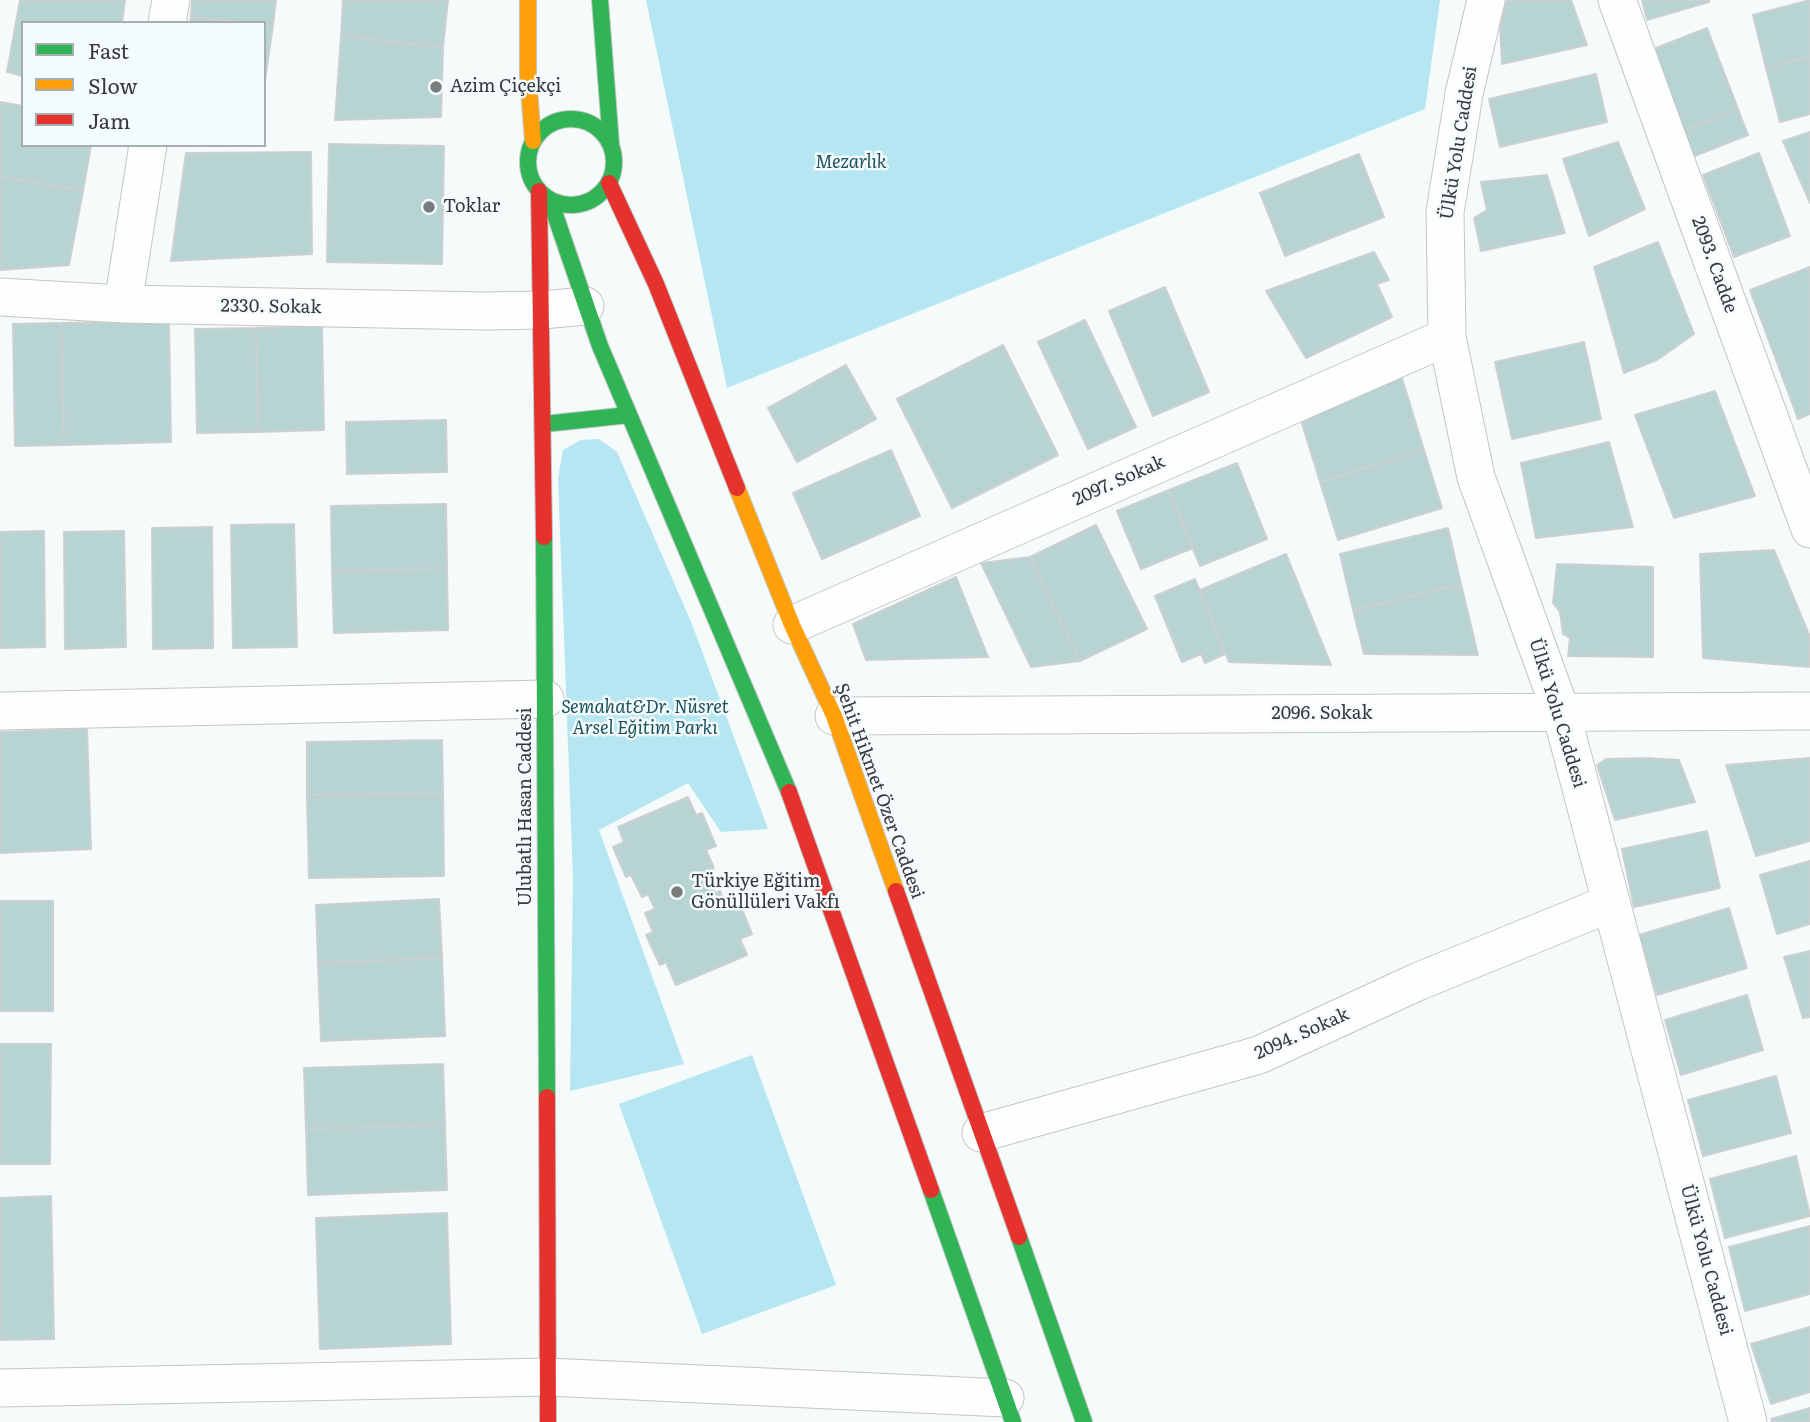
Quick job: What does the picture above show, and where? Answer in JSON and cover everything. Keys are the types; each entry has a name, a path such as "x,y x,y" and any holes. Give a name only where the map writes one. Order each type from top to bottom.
{"main road":[{"path":"528,0 528,76 533,141"},
{"path":"544,196 562,205 589,202 601,194 614,171 615,157 611,144 600,0"},
{"path":"611,144 604,133 593,124 566,118 553,122 533,141 528,153 531,180 544,196 629,415 792,799 1009,1410"},
{"name":"Şehit Hikmet Özer Caddesi","path":"609,183 660,294 792,625 834,716 1084,1422"},
{"name":"Ulubatlı Hasan Caddesi","path":"544,196 542,310 548,1422"},
{"path":"544,424 629,415"}],"street":[{"path":"167,21 171,0"},
{"name":"Ülkü Yolu Caddesi","path":"1486,0 1464,94 1445,212 1447,337 1476,477 1561,712 1748,1422"},
{"name":"2093. Cadde","path":"1617,0 1810,529"},
{"path":"123,304 148,147"},
{"name":"2330. Sokak","path":"0,298 123,304 542,310 585,306"},
{"name":"2097. Sokak","path":"792,625 1447,337"},
{"path":"0,711 545,699"},
{"name":"2096. Sokak","path":"834,716 1810,711"},
{"name":"2094. Sokak","path":"981,1133 1259,1055 1418,982 1611,903"},
{"path":"0,1388 547,1377 1009,1410"}],"green space":[{"name":"Mezarlık","path":"646,0 1440,0 1425,109 727,388"},
{"name":"Semahat&Dr. Nüsret Arsel Eğitim Parkı","path":"599,439 617,452 692,624 768,829 721,832 688,783 599,830 684,1064 570,1091 573,877 558,478 563,450 581,440"},
{"path":"752,1055 836,1285 702,1334 619,1104"}],"building":[{"path":"20,0 125,0 122,21 21,21 21,76 7,72"},
{"path":"192,0 276,0 273,25 266,24 266,21 191,17"},
{"path":"343,0 448,0 443,47 341,36"},
{"path":"1507,0 1571,0 1587,45 1502,64 1500,26"},
{"path":"1642,0 1709,0 1709,2 1647,20"},
{"path":"1810,0 1810,56 1766,68 1753,15"},
{"path":"191,17 228,21 190,21"},
{"path":"266,24 273,25 266,73"},
{"path":"1707,28 1738,109 1682,131 1651,50"},
{"path":"341,36 443,47 441,117 335,120"},
{"path":"1810,56 1810,114 1780,122 1766,68"},
{"path":"1596,74 1607,122 1500,147 1489,99"},
{"path":"0,102 21,106 21,147 91,147 83,191 0,176"},
{"path":"1738,109 1748,135 1692,157 1682,131"},
{"path":"1810,132 1810,203 1783,141"},
{"path":"1618,142 1645,209 1589,236 1563,159"},
{"path":"329,144 444,146 442,264 327,262"},
{"path":"311,152 312,254 171,261 186,153"},
{"path":"1759,153 1790,236 1734,257 1703,175"},
{"path":"1359,154 1384,217 1285,256 1260,193"},
{"path":"1547,175 1565,233 1481,251 1474,218 1487,210 1481,182"},
{"path":"0,176 83,191 69,265 0,270"},
{"path":"1658,242 1694,334 1657,360 1624,373 1594,267"},
{"path":"1374,252 1389,280 1377,284 1392,317 1306,358 1266,291"},
{"path":"1810,267 1810,414 1798,419 1750,290"},
{"path":"1165,287 1209,392 1153,416 1109,311"},
{"path":"1085,320 1136,427 1088,449 1038,342"},
{"path":"169,321 171,442 64,445 61,323"},
{"path":"61,323 64,445 15,446 13,324"},
{"path":"322,326 324,430 258,432 256,328"},
{"path":"256,328 258,432 197,433 195,329"},
{"path":"1584,342 1601,419 1512,439 1495,362"},
{"path":"1003,345 1058,455 952,508 897,399"},
{"path":"846,365 876,419 797,462 768,408"},
{"path":"1401,375 1424,450 1320,482 1297,407"},
{"path":"1715,391 1755,496 1674,518 1635,415"},
{"path":"446,420 447,472 347,474 346,422"},
{"path":"1609,442 1633,527 1536,538 1521,463"},
{"path":"891,450 920,516 822,559 793,493"},
{"path":"1424,450 1442,508 1338,540 1320,482"},
{"path":"1237,463 1267,539 1200,566 1169,490"},
{"path":"1169,490 1193,548 1141,569 1117,511"},
{"path":"446,504 447,568 332,571 331,506"},
{"path":"294,524 297,647 233,648 231,525"},
{"path":"1096,525 1147,629 1080,661 1030,557"},
{"path":"212,527 213,648 153,649 152,528"},
{"path":"1448,528 1461,584 1353,610 1340,554"},
{"path":"44,531 45,647 0,648 0,532"},
{"path":"124,531 126,647 65,649 64,532"},
{"path":"1774,550 1810,637 1809,667 1703,658 1700,554"},
{"path":"1286,554 1331,665 1229,662 1200,590"},
{"path":"1030,557 1080,661 1031,667 981,563"},
{"path":"1557,564 1653,567 1653,657 1568,656 1570,638 1563,634 1560,612 1553,603"},
{"path":"447,568 448,630 334,633 332,571"},
{"path":"956,577 988,657 866,660 853,624"},
{"path":"1195,579 1225,654 1205,663 1201,654 1182,662 1155,596"},
{"path":"1461,584 1478,655 1364,654 1353,610"},
{"path":"87,729 91,849 0,853 0,732"},
{"path":"442,740 443,793 307,795 307,742"},
{"path":"1810,758 1810,841 1756,856 1726,765"},
{"path":"1606,759 1679,760 1695,802 1615,820 1597,765"},
{"path":"443,793 444,876 309,878 307,795"},
{"name":"Türkiye Eğitim Gönüllüleri Vakfı","path":"688,797 696,815 702,813 716,846 706,850 714,868 706,872 715,893 720,891 728,908 739,902 752,934 740,939 747,955 676,985 666,962 660,965 646,935 653,932 645,913 655,909 648,894 642,897 631,875 626,877 613,847 624,842 618,827"},
{"path":"1707,831 1720,888 1634,907 1622,849"},
{"path":"1810,861 1810,924 1777,934 1760,875"},
{"path":"439,899 442,958 318,963 316,905"},
{"path":"0,901 53,901 53,1011 0,1011"},
{"path":"1729,908 1747,968 1657,995 1639,935"},
{"path":"1810,951 1810,1017 1803,1018 1784,957"},
{"path":"442,958 445,1036 321,1041 318,963"},
{"path":"1747,995 1763,1050 1681,1075 1665,1020"},
{"path":"0,1044 51,1044 50,1164 0,1164"},
{"path":"443,1064 445,1125 306,1129 304,1068"},
{"path":"1776,1076 1791,1133 1703,1156 1688,1100"},
{"path":"445,1125 447,1190 308,1195 306,1129"},
{"path":"1796,1156 1810,1216 1725,1238 1710,1179"},
{"path":"51,1196 54,1339 0,1340 0,1198"},
{"path":"447,1213 451,1344 320,1349 316,1218"},
{"path":"1810,1226 1810,1294 1745,1311 1729,1247"},
{"path":"1810,1327 1810,1392 1771,1404 1751,1344"},
{"path":"1810,1408 1810,1422 1772,1422 1771,1419"}],"traffic: fast":[{"path":"600,0 611,144"},
{"path":"563,119 579,119 602,131 611,145 614,162 611,179 602,193 579,205 563,205 547,198 535,186 528,170 528,154 535,138 547,126 563,119"},
{"path":"550,200 600,346 789,792"},
{"path":"544,424 629,415"},
{"path":"544,537 547,1097"},
{"path":"931,1190 1013,1422"},
{"path":"1019,1237 1084,1422"}],"traffic: slow":[{"path":"528,0 528,76 533,141"},
{"path":"737,488 792,625 834,716 896,891"}],"traffic: jam":[{"path":"609,183 656,284 737,488"},
{"path":"539,191 544,537"},
{"path":"789,792 931,1190"},
{"path":"896,891 1019,1237"},
{"path":"547,1097 548,1422"}],"place":[{"name":"Azim Çiçekçi","path":"436,87"},
{"name":"Toklar","path":"429,207"},
{"name":"Türkiye Eğitim Gönüllüleri Vakfı","path":"677,892"}]}
